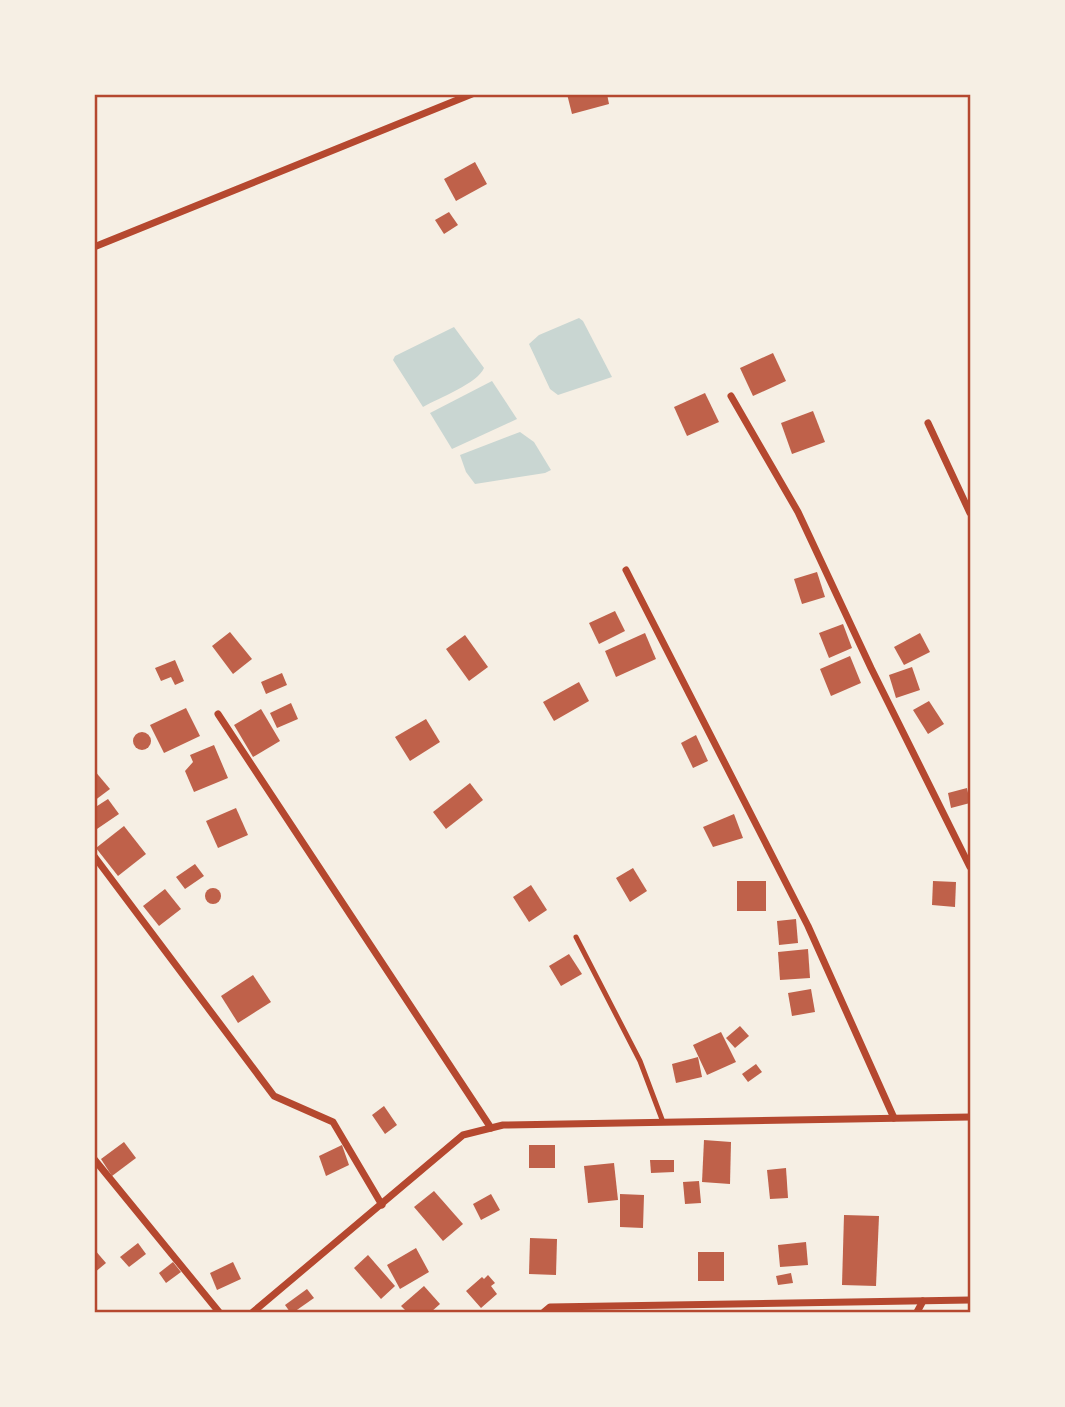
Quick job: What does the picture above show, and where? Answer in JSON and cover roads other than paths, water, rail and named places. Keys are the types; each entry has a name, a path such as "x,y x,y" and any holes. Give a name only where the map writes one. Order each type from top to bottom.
{"street":[{"path":"94,247 472,94"},
{"path":"731,396 797,512 971,867"},
{"path":"928,423 971,513"},
{"path":"626,570 808,926 894,1118"},
{"path":"218,714 491,1128"},
{"path":"94,856 274,1096 332,1122 382,1205"},
{"path":"253,1312 463,1135 516,1125 971,1117"},
{"path":"94,1159 219,1312"},
{"path":"544,1312 550,1307 971,1300"},
{"path":"917,1312 923,1301"}],"lane":[{"path":"576,937 640,1061 663,1122"}]}
